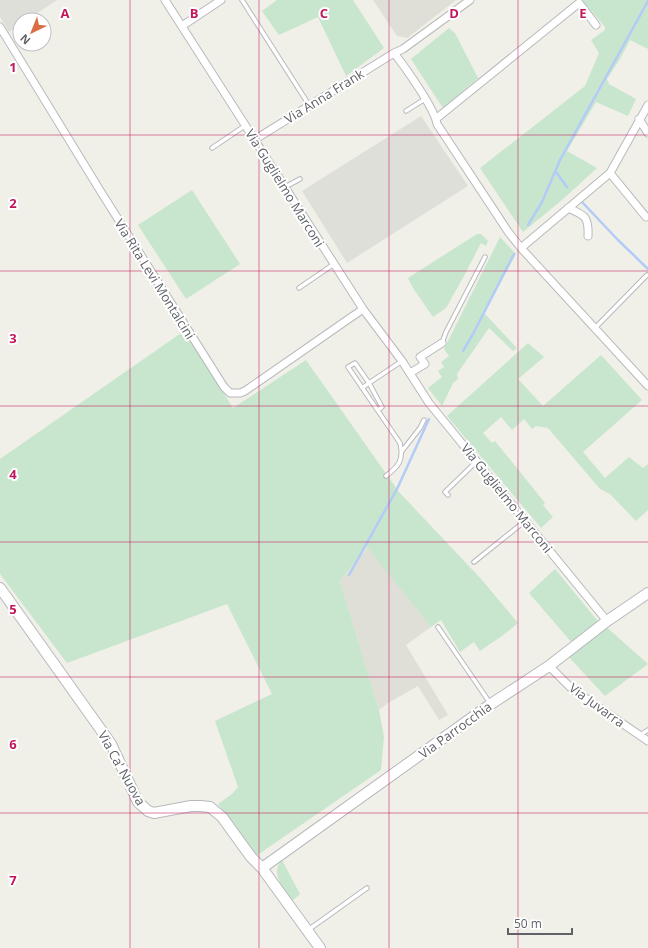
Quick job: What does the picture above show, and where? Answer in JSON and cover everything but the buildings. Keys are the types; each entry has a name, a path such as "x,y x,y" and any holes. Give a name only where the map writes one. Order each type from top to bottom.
{"street":[{"name":"Via Guglielmo Marconi","path":"165,0 182,26 210,76 246,125 260,154 284,187 292,205 334,264 363,309 402,361 431,405 608,621"},
{"path":"182,26 221,0"},
{"name":"Via Anna Frank","path":"254,140 394,53 404,49 470,0"},
{"path":"437,118 579,3 596,25"},
{"name":"Via Rita Levi Montalcini","path":"0,27 101,192 224,387 230,393 240,393 246,390 363,309"},
{"path":"394,53 437,118 437,124 509,233 648,386"},
{"path":"522,248 610,173 648,104"},
{"path":"639,119 648,133"},
{"path":"610,173 646,217"},
{"path":"568,208 582,214 587,218 589,226 588,236"},
{"path":"410,373 425,364 420,357 442,343"},
{"name":"Via Ca' Nuova","path":"0,588 111,744 134,794 142,807 154,813 191,806 210,807 222,817 251,857 262,868 320,948"},
{"name":"Via Parrocchia","path":"262,868 491,704 549,666 648,592"},
{"name":"Via Juvarra","path":"549,666 572,689 648,741"}],"lane":[{"path":"242,0 309,105"},
{"path":"406,111 425,99"},
{"path":"212,148 246,125"},
{"path":"284,187 300,179"},
{"path":"442,343 446,332 485,257"},
{"path":"300,288 334,264"},
{"path":"595,328 647,275"},
{"path":"362,388 402,361"},
{"path":"378,410 382,407 369,383 355,363 348,367 400,443 402,452"},
{"path":"386,476 397,467 402,452 420,428 424,420"},
{"path":"448,495 445,492 477,461"},
{"path":"474,562 525,521"},
{"path":"438,627 491,704"},
{"path":"640,735 648,730"},
{"path":"308,931 367,888"}],"shaded area":[{"path":"0,0 57,0 39,12 12,12 12,30 9,32 0,17"},
{"path":"373,0 456,0 407,38 397,36"},
{"path":"421,116 468,186 347,263 302,191"},
{"path":"368,547 431,627 406,645 448,715 439,720 418,686 388,703 379,710 340,581"}],"green space":[{"path":"277,0 353,0 384,48 346,76 318,17 279,35 262,11"},
{"path":"582,0 648,0 648,49 630,40 607,79 609,84 636,99 628,116 596,102 567,151 597,168 562,200 523,232 480,168 585,86 599,53 591,40 605,30 605,27"},
{"path":"449,28 455,33 478,78 443,108 411,59"},
{"path":"192,190 240,264 186,299 138,225"},
{"path":"477,234 481,234 488,241 486,246 481,243 446,308 433,317 408,278"},
{"path":"500,237 516,254 484,313 517,348 513,351 489,328 457,374 458,379 453,383 442,406 428,388 442,377 438,371 444,367 441,362 449,356 444,349"},
{"path":"184,331 233,408 306,360 399,492 482,580 518,623 480,651 474,642 460,652 441,620 431,627 367,547 340,581 379,710 384,737 381,770 256,856 218,804 232,794 238,787 215,721 272,694 227,604 67,663 0,574 0,459"},
{"path":"528,343 544,357 518,379 543,406 601,355 642,400 583,452 605,478 629,457 643,468 648,464 648,510 636,521 610,494 600,489 548,428 536,426 532,429 524,419 512,430 501,417 483,433 492,443 495,441 545,503 543,505 553,517 541,528 447,416"},
{"path":"555,569 597,620 596,624 572,643 529,593"},
{"path":"603,624 648,664 605,696 565,653"},
{"path":"282,860 300,894 292,901 277,875 278,865"}],"waterway":[{"path":"528,225 542,202 560,160 648,1"},
{"path":"556,172 567,187"},
{"path":"582,202 648,269"},
{"path":"463,351 514,254"},
{"path":"349,575 397,489 429,419"}]}
